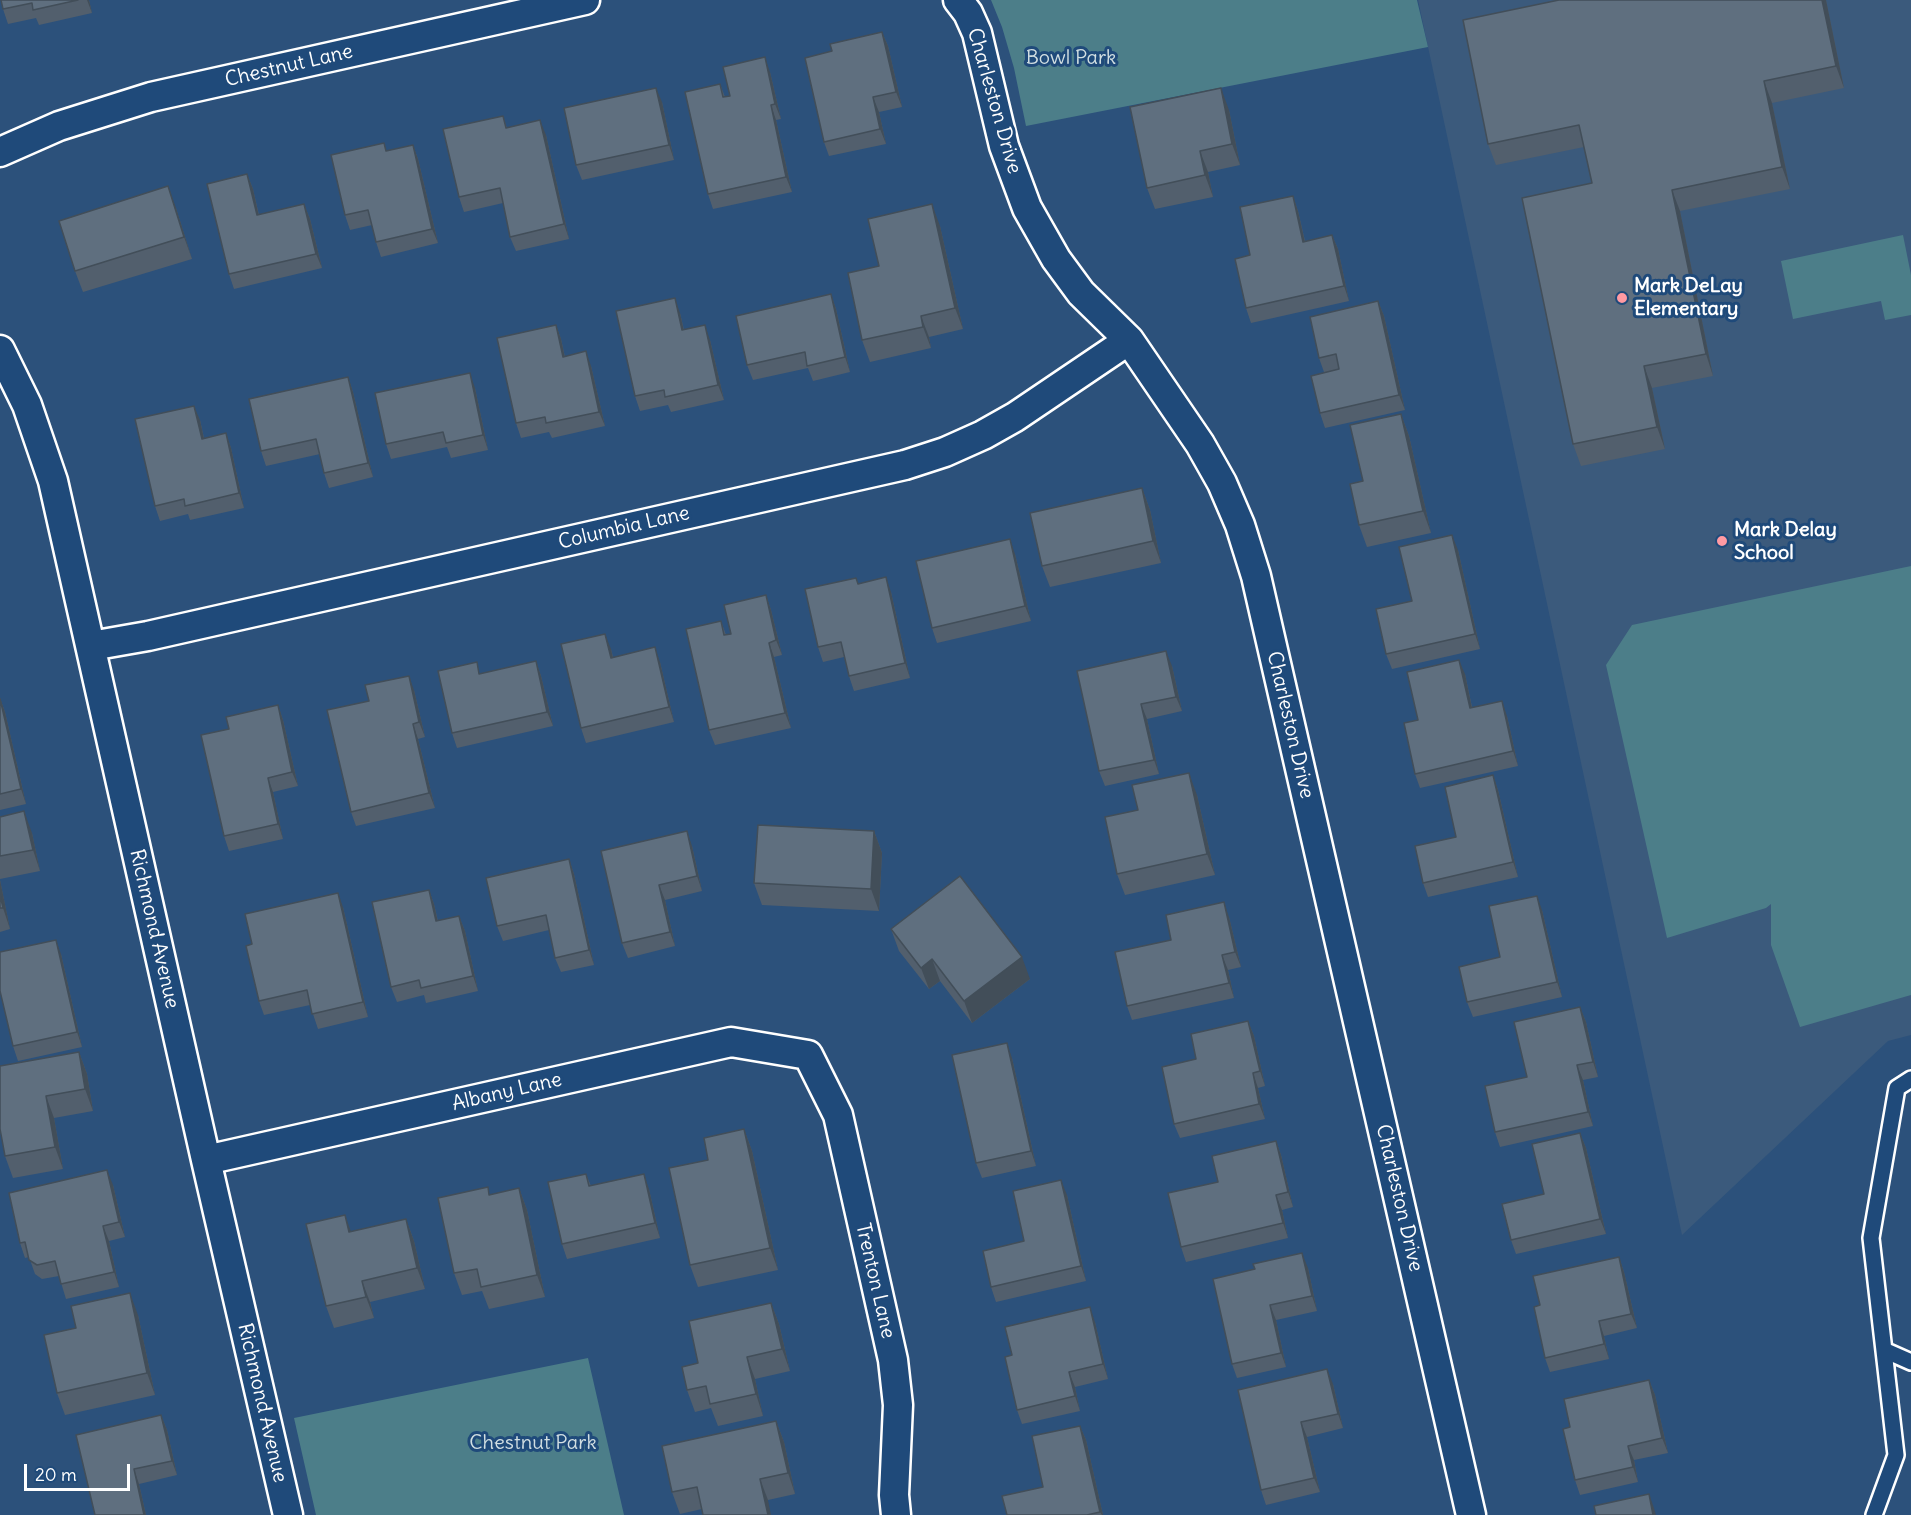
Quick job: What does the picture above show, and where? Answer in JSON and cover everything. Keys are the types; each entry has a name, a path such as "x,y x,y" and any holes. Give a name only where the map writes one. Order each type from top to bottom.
{"street":[{"name":"Chestnut Lane","path":"0,152 59,126 151,97 585,0"},
{"name":"Charleston Drive","path":"958,0 968,13 977,33 1004,146 1026,208 1056,259 1081,293 1129,340 1200,444 1222,483 1240,525 1256,576 1472,1515"},
{"name":"Columbia Lane","path":"91,645 148,636 905,465 945,452 1015,417 1129,340"},
{"name":"Richmond Avenue","path":"0,350 27,405 53,481 288,1515"},
{"name":"Albany Lane","path":"206,1160 731,1042 808,1055"},
{"name":"Trenton Lane","path":"808,1055 838,1115 893,1360 898,1406 894,1495 896,1515"}],"lane":[{"path":"1874,1515 1896,1455 1871,1238 1897,1088 1911,1079"},
{"path":"1884,1350 1911,1362"}],"shaded area":[{"name":"Mark Delay School","path":"1418,0 1911,0 1911,1035 1888,1041 1682,1235"}],"green space":[{"name":"Bowl Park","path":"991,0 1417,0 1428,47 1026,126 1014,68"},
{"path":"1903,235 1911,275 1911,315 1885,320 1881,301 1793,319 1781,261"},
{"path":"1911,566 1911,995 1800,1027 1771,945 1771,904 1766,908 1667,938 1606,665 1632,625"},
{"name":"Chestnut Park","path":"588,1358 624,1515 316,1515 294,1418"}],"building":[{"path":"1,0 78,0 33,10 32,3 3,9"},
{"name":"Mark DeLay Elementary","path":"1559,0 1822,0 1836,66 1764,81 1782,167 1672,190 1706,354 1644,366 1657,427 1573,444 1522,198 1592,183 1579,125 1488,144 1463,20"},
{"path":"882,32 896,92 873,97 880,129 824,142 805,58 832,51 830,44"},
{"path":"765,57 775,104 771,105 786,177 708,194 685,92 720,84 723,97 730,96 723,67"},
{"path":"656,88 669,145 576,165 564,108"},
{"path":"1221,88 1232,144 1200,151 1205,175 1147,188 1130,107"},
{"path":"503,116 506,128 540,120 564,224 510,237 500,188 459,197 443,129"},
{"path":"384,143 386,151 413,145 432,229 376,242 368,210 345,215 331,155"},
{"path":"247,174 257,215 304,204 316,254 229,274 207,184"},
{"path":"168,186 184,237 75,271 59,221"},
{"path":"1293,196 1303,242 1332,235 1344,286 1246,308 1235,259 1250,255 1240,207"},
{"path":"932,204 955,308 921,316 923,327 862,340 848,273 879,266 868,219"},
{"path":"831,294 845,357 807,366 805,352 747,365 736,316"},
{"path":"675,298 682,330 705,325 718,385 665,397 664,390 635,396 616,311"},
{"path":"1378,301 1399,395 1320,413 1311,376 1339,369 1336,354 1319,358 1310,317"},
{"path":"556,325 563,357 586,351 599,412 546,423 545,417 516,423 497,338"},
{"path":"470,373 483,435 446,443 443,432 386,444 375,393"},
{"path":"348,377 368,463 324,473 316,439 261,451 249,399"},
{"path":"194,406 202,439 226,433 239,493 185,506 184,499 155,506 135,419"},
{"path":"1401,414 1423,511 1359,525 1350,484 1363,481 1350,425"},
{"path":"1142,488 1153,541 1042,566 1030,513"},
{"path":"1452,535 1475,634 1386,654 1376,609 1412,601 1399,547"},
{"path":"1010,539 1025,606 932,628 916,561"},
{"path":"886,577 905,663 849,676 841,642 818,647 805,589 856,578 858,584"},
{"path":"766,595 776,640 769,643 785,713 709,730 686,629 721,621 724,635 731,634 724,605"},
{"path":"605,634 611,658 655,647 669,707 581,728 561,644"},
{"path":"1166,651 1176,697 1141,704 1154,760 1099,771 1077,671"},
{"path":"1459,660 1470,708 1502,701 1513,751 1415,774 1404,723 1418,720 1407,672"},
{"path":"536,661 547,712 452,733 438,671 477,662 479,674"},
{"path":"409,676 419,722 413,724 429,793 351,812 327,710 369,701 365,685"},
{"path":"0,699 21,789 0,794"},
{"path":"278,705 292,772 268,778 278,824 224,836 201,735 229,729 226,717"},
{"path":"1189,773 1207,854 1117,874 1105,817 1138,810 1132,785"},
{"path":"1493,775 1513,862 1423,883 1415,846 1456,837 1445,787"},
{"path":"24,811 33,850 0,856 0,817"},
{"path":"758,825 874,831 871,889 754,883"},
{"path":"687,831 697,876 659,885 670,932 622,943 601,851"},
{"path":"569,859 589,950 555,958 546,915 497,926 486,878"},
{"path":"960,876 1022,957 964,1001 932,959 921,968 891,929"},
{"path":"429,890 436,921 459,916 473,976 421,988 419,980 391,987 372,902"},
{"path":"338,893 363,1002 312,1014 307,990 259,1001 246,946 252,944 245,914"},
{"path":"1537,896 1557,982 1467,1002 1459,967 1500,957 1489,906"},
{"path":"1224,902 1235,952 1222,955 1229,983 1127,1006 1115,952 1171,940 1166,915"},
{"path":"56,940 77,1032 13,1046 0,991 0,952"},
{"path":"1580,1007 1593,1062 1577,1065 1588,1112 1495,1132 1485,1086 1527,1077 1514,1022"},
{"path":"1248,1021 1260,1071 1253,1073 1259,1104 1174,1124 1162,1067 1196,1059 1191,1034"},
{"path":"1007,1043 1031,1151 976,1163 952,1055"},
{"path":"79,1052 85,1089 46,1096 55,1147 5,1156 0,1129 0,1066"},
{"path":"744,1129 770,1248 690,1265 669,1168 708,1160 704,1138"},
{"path":"1580,1133 1600,1219 1511,1240 1502,1204 1544,1194 1532,1144"},
{"path":"1276,1141 1288,1192 1276,1195 1283,1223 1181,1247 1168,1193 1218,1182 1212,1156"},
{"path":"107,1170 119,1222 103,1226 114,1272 61,1284 55,1261 37,1265 29,1260 25,1242 20,1243 9,1193"},
{"path":"586,1174 589,1186 644,1174 655,1223 562,1244 548,1182"},
{"path":"1061,1180 1081,1266 991,1287 983,1251 1024,1241 1013,1191"},
{"path":"488,1187 489,1195 519,1188 537,1275 481,1287 477,1269 454,1273 438,1198"},
{"path":"345,1215 349,1232 406,1219 417,1268 362,1281 366,1297 326,1306 306,1224"},
{"path":"1302,1253 1312,1296 1270,1305 1281,1353 1232,1364 1213,1279 1255,1269 1253,1264"},
{"path":"1619,1257 1631,1314 1599,1321 1604,1344 1545,1358 1534,1307 1540,1305 1533,1276"},
{"path":"130,1293 147,1373 57,1393 44,1335 76,1328 71,1306"},
{"path":"771,1303 782,1349 747,1357 756,1394 710,1404 706,1386 687,1390 682,1367 698,1363 689,1321"},
{"path":"1090,1307 1103,1364 1069,1372 1075,1396 1017,1410 1005,1357 1012,1355 1005,1327"},
{"path":"1327,1369 1338,1414 1301,1422 1314,1478 1261,1490 1238,1390"},
{"path":"1649,1380 1662,1438 1628,1446 1633,1467 1575,1480 1563,1429 1570,1427 1564,1399"},
{"path":"161,1415 172,1461 134,1469 144,1515 95,1515 76,1435"},
{"path":"776,1421 788,1473 760,1479 768,1515 703,1515 697,1487 672,1492 662,1446"},
{"path":"1080,1426 1100,1512 1087,1515 1007,1515 1002,1496 1043,1487 1032,1436"},
{"path":"1649,1494 1653,1515 1596,1515 1594,1506"}],"place":[{"name":"Mark DeLay Elementary","path":"1622,298"},
{"name":"Mark Delay School","path":"1722,541"}]}
